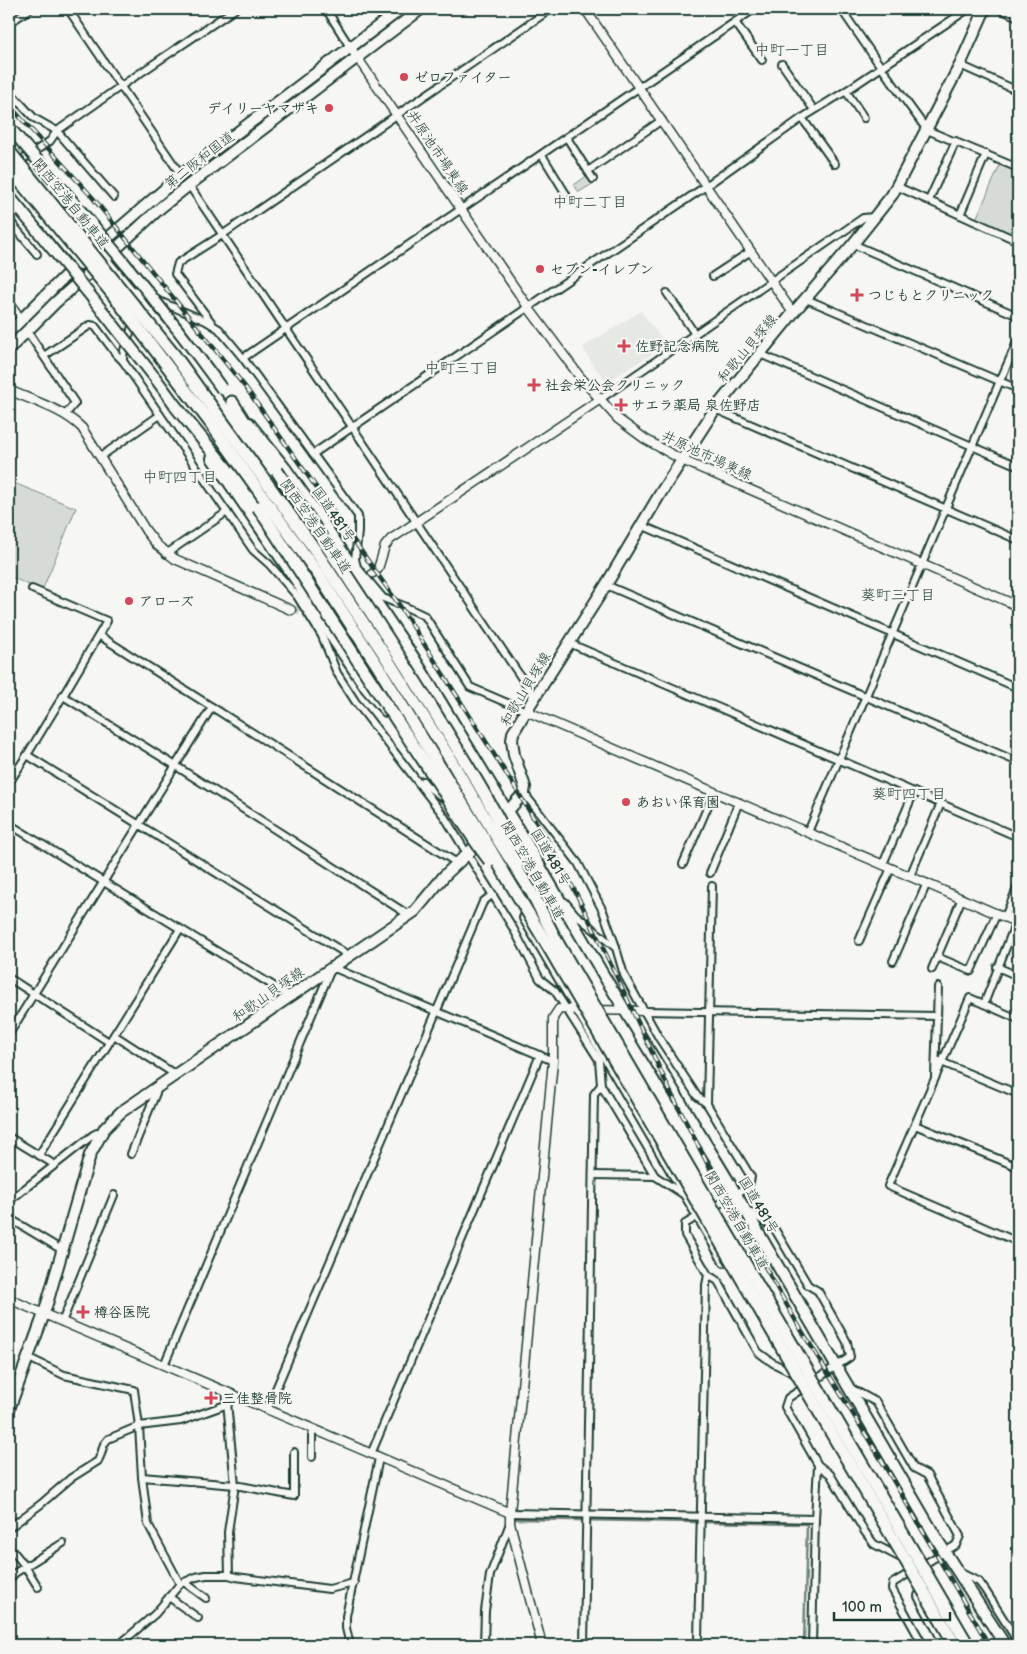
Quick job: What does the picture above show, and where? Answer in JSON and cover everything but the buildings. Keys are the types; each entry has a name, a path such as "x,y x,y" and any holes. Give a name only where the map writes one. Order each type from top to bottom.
{"highway":[{"name":"関西空港自動車道","path":"9,151 175,356 295,521 388,661 531,891 557,942 968,1645"},
{"name":"関西空港自動車道","path":"9,168 153,346 318,574 422,737 516,893 955,1645"},
{"path":"227,404 277,471 392,644 468,766 511,843 531,891"},
{"path":"176,407 258,507"},
{"path":"211,428 258,507 369,679 446,793 477,845 516,893"}],"main road":[{"name":"第二阪和国道","path":"9,332 79,262 181,175 401,9"},
{"name":"第二阪和国道","path":"9,349 88,273 160,208 421,9"},
{"name":"和歌山貝塚線","path":"9,1410 44,1314 90,1155 104,1129 121,1112 415,911 524,792 525,787 514,754 512,740 513,734 526,711 714,409 793,313 876,217 892,195 960,65 985,9"},
{"name":"国道481号","path":"9,127 126,264 194,350 222,389 227,404 285,468 414,658 737,1194 945,1552 1005,1645"},
{"path":"9,144 191,364 227,404 293,508 398,666 419,693 467,746"},
{"path":"9,179 161,360 260,496 385,684 463,812 698,1216 802,1389 948,1645"},
{"path":"9,196 156,379 296,580 367,689 442,778"}],"street":[{"path":"9,23 30,9"},
{"path":"68,9 181,175"},
{"path":"9,168 50,141 58,132 121,86 235,9"},
{"path":"326,9 350,47"},
{"path":"214,326 175,274 178,263 222,235 551,9"},
{"path":"586,9 793,313"},
{"path":"243,358 754,9"},
{"path":"841,9 927,130 1018,168"},
{"path":"313,454 706,186 802,118 846,91 968,9"},
{"path":"999,9 1018,17"},
{"path":"735,22 762,60"},
{"name":"井原池市場東線","path":"350,47 398,114 528,307 580,378 618,419 659,448 682,460 1018,606"},
{"path":"782,64 814,110"},
{"path":"960,65 1018,91"},
{"path":"9,91 34,118 58,132 114,197"},
{"path":"846,91 864,118"},
{"path":"802,118 835,164"},
{"path":"588,171 662,120"},
{"path":"566,138 593,179"},
{"path":"929,200 956,141"},
{"path":"960,215 986,154"},
{"path":"542,155 566,194"},
{"path":"189,185 535,698"},
{"path":"896,186 1018,241"},
{"path":"373,573 378,569 385,546 416,522 599,400 863,218 876,217"},
{"path":"9,220 37,254"},
{"path":"853,244 1018,316"},
{"path":"713,276 751,251"},
{"path":"128,288 206,321 219,329 243,358 358,516 354,559 357,567 383,598 424,616 470,687 1017,922 984,1004"},
{"path":"667,293 695,334"},
{"path":"806,299 1018,389"},
{"path":"9,301 21,319"},
{"path":"44,356 90,325 95,326 123,361 253,550 269,564 297,596 322,636 337,673 355,701 444,816 493,894 540,978 555,991 599,1060 601,1085 655,1176 687,1197"},
{"path":"123,361 122,351 129,338 132,326"},
{"path":"27,331 75,403 65,414"},
{"path":"808,832 1018,340"},
{"path":"760,354 1018,466"},
{"path":"9,390 65,414 82,428 146,531 166,554 201,572 291,610"},
{"path":"714,409 1018,540"},
{"path":"100,457 160,415"},
{"path":"166,554 227,512"},
{"path":"641,525 1018,688"},
{"path":"606,584 1018,762"},
{"path":"9,783 107,622 32,589"},
{"path":"100,636 457,863"},
{"path":"569,643 1018,837"},
{"path":"63,696 176,766 404,912 407,916"},
{"path":"9,1034 212,707"},
{"path":"385,738 427,786 463,812"},
{"path":"27,754 348,956"},
{"path":"524,792 578,863 604,911 624,975 697,1096 708,1104 751,1177 749,1186 684,1224 685,1236 708,1275 718,1282 758,1352 773,1363 791,1372"},
{"path":"684,864 714,792"},
{"path":"883,864 914,792"},
{"path":"710,873 739,802"},
{"path":"910,876 941,803"},
{"path":"9,824 290,996"},
{"path":"859,941 892,868"},
{"path":"893,962 927,883"},
{"path":"552,886 575,914 616,948"},
{"path":"708,1104 712,886"},
{"path":"1005,917 1018,886"},
{"path":"267,1410 483,902 493,894"},
{"path":"932,970 962,898"},
{"path":"937,957 971,971 997,913"},
{"path":"39,1155 180,929"},
{"path":"164,1366 332,967 437,1010 553,1061"},
{"path":"998,967 1018,976"},
{"path":"9,978 109,1042"},
{"path":"935,1081 938,987"},
{"path":"1018,1019 970,998 888,1186 1018,1242"},
{"path":"542,1645 510,1523 510,1513 553,1061 553,1018 558,1009 937,1016"},
{"path":"114,1035 176,1075"},
{"path":"371,1454 540,1055"},
{"path":"935,1061 943,1062 1018,1094"},
{"path":"584,1645 594,1094 601,1085"},
{"path":"131,1154 159,1086"},
{"path":"915,1125 1018,1168"},
{"path":"9,1201 93,1135 104,1129"},
{"path":"9,1137 55,1165"},
{"path":"593,1175 655,1176"},
{"path":"62,1322 114,1195"},
{"path":"746,1211 774,1228 808,1285 818,1290 847,1342 850,1357 788,1398 785,1407 818,1465 830,1474 874,1544 899,1557"},
{"path":"9,1218 62,1250"},
{"path":"696,1645 698,1638 706,1285 708,1275"},
{"path":"9,1299 510,1513 815,1519"},
{"path":"27,1357 64,1375 134,1390 148,1524 182,1583 206,1598"},
{"path":"850,1388 876,1402 914,1468 927,1475 960,1536 956,1545 893,1583 892,1589 923,1645"},
{"path":"226,1392 235,1485 228,1532 229,1575"},
{"path":"9,1528 71,1478 98,1461 104,1444 108,1440 139,1426 181,1421 228,1404"},
{"path":"312,1457 312,1435 314,1430"},
{"path":"142,1478 235,1485 294,1496 294,1452"},
{"path":"350,1645 346,1628 346,1616 379,1458"},
{"path":"812,1645 818,1465"},
{"path":"484,1645 485,1611 490,1575 510,1523"},
{"path":"503,1542 515,1543"},
{"path":"9,1580 15,1572 62,1543"},
{"path":"13,1552 25,1566 38,1587"},
{"path":"958,1572 978,1582 986,1590 1018,1642"},
{"path":"119,1645 155,1614 182,1583 196,1576 229,1575 329,1589 354,1583"},
{"path":"169,1597 198,1618"}],"shaded area":[{"path":"1001,163 1018,170 1018,237 976,219"},
{"path":"588,175 594,183 579,192 574,185"},
{"name":"佐野記念病院","path":"641,311 666,345 607,382 591,362 583,347"},
{"path":"9,481 76,508 42,591 9,576"}],"waterway":[{"path":"514,1519 807,1524 804,1645"}],"tunnel":[{"path":"291,610 312,610 337,595"}],"railway":[{"path":"9,105 93,198 246,388 400,606 550,845 577,895 670,1091 718,1184 797,1323 882,1461 989,1645"}],"place":[{"name":"ゼロファイター","path":"404,77"},
{"name":"デイリーヤマザキ","path":"329,108"},
{"name":"セブン-イレブン","path":"540,269"},
{"name":"つじもとクリニック","path":"857,295"},
{"name":"佐野記念病院","path":"624,346"},
{"name":"社会栄公会クリニック","path":"534,385"},
{"name":"サエラ薬局 泉佐野店","path":"621,405"},
{"name":"アローズ","path":"129,601"},
{"name":"あおい保育園","path":"626,802"},
{"name":"樽谷医院","path":"83,1312"},
{"name":"三佳整骨院","path":"211,1398"}],"district":[{"name":"中町一丁目","path":"792,50"},
{"name":"中町二丁目","path":"590,202"},
{"name":"中町三丁目","path":"462,368"},
{"name":"中町四丁目","path":"180,477"},
{"name":"葵町三丁目","path":"898,595"},
{"name":"葵町四丁目","path":"909,794"}]}
